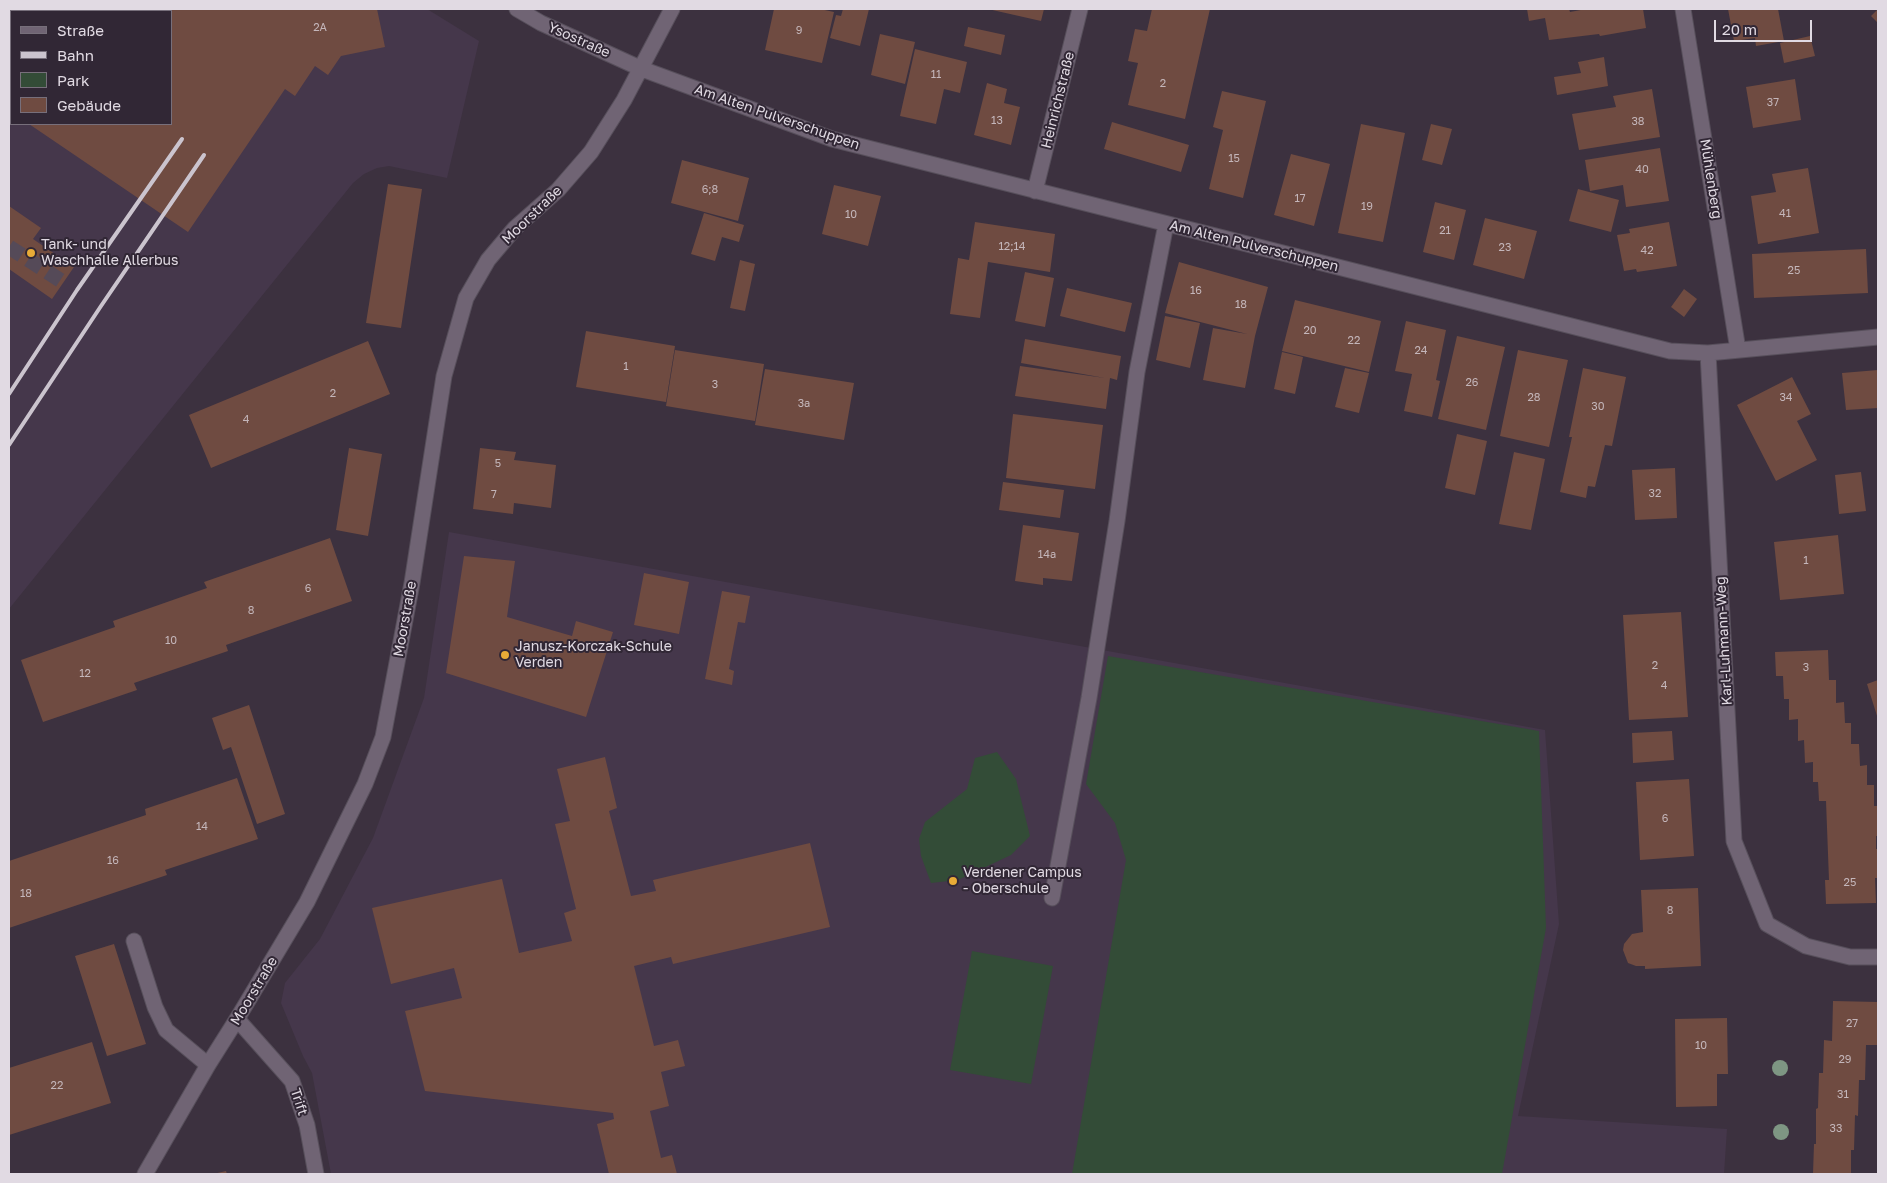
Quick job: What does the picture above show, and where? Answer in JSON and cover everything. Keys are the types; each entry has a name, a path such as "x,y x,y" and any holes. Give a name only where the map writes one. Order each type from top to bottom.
{"street":[{"name":"Ysostraße","path":"517,9 541,23 642,69"},
{"name":"Moorstraße","path":"145,1174 208,1065 307,902 365,784 384,737 412,583 444,376 466,298 488,260 515,228 558,190 591,152 642,69 672,9"},
{"name":"Heinrichstraße","path":"1035,191 1080,9"},
{"name":"Mühlenberg","path":"1684,9 1738,350"},
{"name":"Am Alten Pulverschuppen","path":"642,69 832,139 1670,352 1708,353 1878,338"},
{"path":"1052,898 1112,550 1137,372 1166,224"},
{"name":"Karl-Luhmann-Weg","path":"1708,353 1734,842 1767,924 1806,946 1850,957 1878,957"},
{"path":"134,941 155,1007 166,1030 208,1065"},
{"name":"Trift","path":"237,1019 292,1081 306,1125 316,1174"}],"shaded area":[{"path":"9,9 427,9 479,41 447,178 389,166 377,168 364,174 353,183 9,609"},
{"name":"Verdener Campus - Oberschule","path":"449,532 1545,730 1559,924 1518,1116 1727,1129 1724,1174 331,1174 312,1073 281,1003 285,983 320,939 373,838 424,698"}],"green space":[{"path":"1108,656 1539,731 1546,928 1502,1174 1072,1174 1126,860 1115,823 1086,784"},
{"path":"997,752 1016,779 1030,836 1011,855 958,880 931,883 921,856 919,839 925,822 967,789 975,758"},
{"path":"972,951 1053,966 1031,1084 950,1070"}],"building":[{"path":"377,9 385,47 341,56 328,75 315,66 295,96 285,89 188,232 30,125 172,125 172,10 95,10"},
{"path":"774,9 820,9 834,12 822,63 765,50"},
{"path":"843,9 869,9 860,46 830,38 836,15 841,16"},
{"path":"988,9 1044,9 1041,21"},
{"path":"1152,9 1210,9 1185,119 1128,105 1138,63 1128,61 1135,29 1147,31"},
{"path":"1527,9 1569,9 1570,12 1586,9 1643,9 1646,28 1600,36 1599,34 1549,40 1545,18 1529,21"},
{"path":"1728,9 1778,9 1784,41 1756,46 1755,38 1734,41"},
{"path":"1878,9 1878,23 1871,16"},
{"path":"968,27 1005,35 1001,55 964,46"},
{"path":"880,34 915,42 905,84 871,75"},
{"path":"1810,36 1815,56 1784,63 1780,43"},
{"path":"915,49 967,62 960,93 944,89 936,124 900,116"},
{"path":"1604,57 1608,86 1557,95 1554,77 1581,73 1578,62"},
{"path":"1795,79 1801,120 1753,128 1746,87"},
{"path":"987,83 1007,89 1004,103 1020,107 1011,145 974,135"},
{"path":"1652,89 1660,137 1579,150 1572,114 1616,107 1613,96"},
{"path":"1222,91 1266,101 1243,198 1209,189 1223,130 1213,127"},
{"path":"1112,122 1189,145 1181,172 1104,149"},
{"path":"1361,124 1405,133 1383,242 1338,233"},
{"path":"1431,124 1452,129 1442,165 1422,160"},
{"path":"1660,148 1669,201 1626,207 1623,185 1590,191 1585,160"},
{"path":"1291,154 1330,164 1314,226 1274,215"},
{"path":"682,160 749,178 738,221 671,203"},
{"path":"1808,168 1819,233 1758,244 1751,196 1776,192 1772,174"},
{"path":"388,184 422,189 401,328 366,323"},
{"path":"834,185 881,196 868,246 822,234"},
{"path":"1578,189 1619,200 1611,232 1569,221"},
{"path":"1435,202 1466,210 1454,260 1423,252"},
{"name":"Tank- und Waschhalle Allerbus","path":"9,206 41,228 33,239 74,267 52,299 9,269"},
{"path":"704,213 744,225 739,242 722,237 715,261 691,254"},
{"path":"1485,218 1537,231 1524,279 1473,265"},
{"path":"975,222 1055,234 1050,272 988,262 980,318 950,314 958,258 969,260"},
{"path":"1669,222 1677,266 1637,272 1636,269 1624,271 1617,235 1630,233 1629,229"},
{"path":"1866,249 1868,293 1754,298 1752,254"},
{"path":"740,260 755,264 745,311 730,308"},
{"path":"1179,262 1268,287 1255,336 1245,388 1203,380 1213,328 1247,334 1165,313"},
{"path":"1025,272 1054,278 1045,327 1015,321"},
{"path":"1067,288 1132,303 1125,332 1060,316"},
{"path":"1684,289 1697,299 1684,317 1671,307"},
{"path":"1295,300 1381,321 1369,372 1282,351"},
{"path":"1165,316 1200,323 1190,368 1156,360"},
{"path":"1406,321 1446,330 1436,380 1440,381 1432,417 1404,411 1412,374 1395,371"},
{"path":"586,331 675,346 666,402 576,387"},
{"path":"1457,336 1505,347 1486,430 1438,419"},
{"path":"1025,339 1121,356 1117,380 1110,378 1106,409 1015,396 1020,366 1105,378 1021,363"},
{"path":"368,341 390,394 211,468 189,415"},
{"path":"675,350 764,364 755,421 666,406"},
{"path":"1518,350 1568,360 1549,447 1500,436"},
{"path":"1282,352 1303,357 1295,394 1274,389"},
{"path":"1345,368 1369,373 1359,413 1335,407"},
{"path":"1583,368 1626,377 1612,446 1605,445 1595,487 1588,486 1586,498 1560,492 1572,437 1569,437"},
{"path":"765,369 854,383 844,440 755,425"},
{"path":"1878,370 1878,408 1846,410 1842,373"},
{"path":"1792,377 1811,414 1797,421 1817,460 1776,481 1737,405"},
{"path":"1013,414 1103,425 1095,489 1006,478"},
{"path":"1457,434 1487,441 1475,495 1445,488"},
{"path":"349,448 382,454 368,536 336,530"},
{"path":"480,448 516,452 514,460 556,465 551,508 514,503 513,514 473,509"},
{"path":"1514,452 1545,459 1531,530 1499,524"},
{"path":"1675,468 1677,518 1635,520 1632,470"},
{"path":"1861,472 1866,511 1839,514 1835,475"},
{"path":"1003,482 1064,490 1060,518 999,510"},
{"path":"1023,525 1079,533 1072,581 1043,578 1043,585 1015,581"},
{"path":"1838,535 1844,594 1780,600 1774,542"},
{"path":"330,538 352,601 226,645 228,651 134,683 137,690 43,722 21,660 115,627 113,621 207,588 204,582"},
{"path":"464,556 515,561 507,617 572,636 576,621 613,632 586,717 446,673"},
{"path":"644,573 689,582 679,634 634,625"},
{"path":"722,591 750,596 745,623 738,622 729,669 734,671 732,685 705,679"},
{"path":"1681,612 1688,717 1629,720 1623,615"},
{"path":"1828,650 1829,680 1836,680 1836,703 1844,702 1845,723 1851,723 1851,744 1859,744 1860,766 1867,765 1867,785 1874,785 1874,806 1878,806 1876,849 1878,849 1878,878 1875,878 1876,903 1826,904 1825,880 1829,880 1826,801 1819,801 1818,782 1813,782 1813,762 1805,763 1804,740 1798,741 1798,719 1789,720 1789,699 1784,699 1783,676 1776,676 1775,652"},
{"path":"1878,680 1878,719 1867,684"},
{"path":"249,705 285,814 257,824 231,747 223,750 212,718"},
{"path":"1672,731 1674,760 1633,763 1632,733"},
{"path":"605,757 617,808 609,811 631,896 656,891 653,880 810,843 830,927 673,964 671,957 634,966 654,1046 678,1040 685,1066 661,1072 669,1106 650,1111 661,1158 672,1155 677,1174 609,1174 597,1124 614,1119 613,1113 425,1091 405,1011 462,998 454,968 391,984 372,908 502,879 519,953 572,941 564,913 576,909 555,824 570,821 557,769"},
{"path":"237,778 258,839 165,870 167,875 9,928 9,861 146,815 145,809"},
{"path":"1689,779 1694,856 1640,860 1636,782"},
{"path":"1698,888 1701,966 1645,969 1645,966 1636,966 1628,963 1623,950 1624,944 1632,934 1643,932 1641,890"},
{"path":"114,944 146,1044 107,1056 75,956"},
{"path":"1833,1001 1878,1002 1878,1045 1866,1045 1865,1080 1859,1080 1858,1116 1855,1115 1854,1150 1851,1150 1851,1174 1813,1174 1819,1073 1823,1073 1824,1040 1832,1041"},
{"path":"1727,1018 1728,1074 1717,1074 1717,1106 1676,1107 1675,1019"},
{"path":"92,1042 111,1103 9,1135 9,1068"},
{"path":"226,1171 227,1174 213,1174"}],"tunnel":[{"path":"9,247 63,282"}],"railway":[{"path":"9,394 77,290 182,139"},
{"path":"9,445 204,155"}],"place":[{"name":"Tank- und Waschhalle Allerbus","path":"31,253"},
{"name":"Janusz-Korczak-Schule Verden","path":"505,655"},
{"name":"Verdener Campus - Oberschule","path":"953,881"}]}
